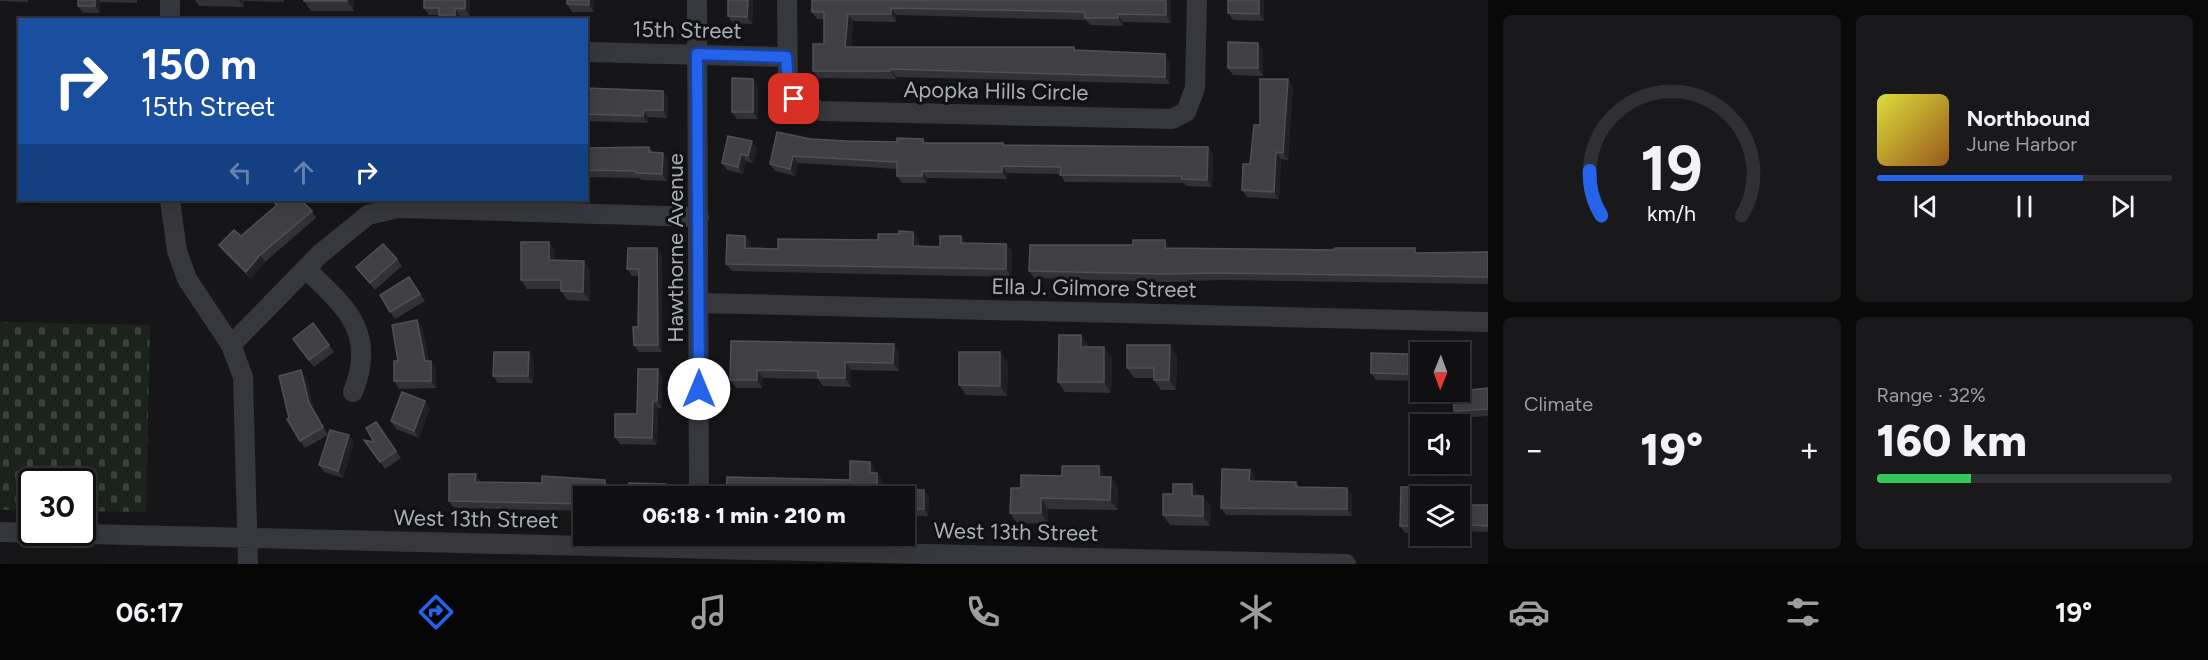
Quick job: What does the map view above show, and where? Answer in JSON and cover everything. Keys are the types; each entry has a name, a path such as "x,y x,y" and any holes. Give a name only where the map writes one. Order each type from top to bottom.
{"street":[{"path":"170,0 170,18"},
{"name":"Hawthorne Avenue","path":"697,0 699,486"},
{"name":"Apopka Hills Circle","path":"787,0 788,83 794,99 820,111 1172,119 1186,111 1195,88 1197,0"},
{"name":"15th Street","path":"588,52 786,57"},
{"path":"170,201 177,251 187,279 231,345 243,377 248,564"},
{"path":"231,345 306,269 368,215 398,208 699,218"},
{"path":"306,269 345,308 355,324 363,357 361,374 353,392"},
{"name":"Ella J. Gilmore Street","path":"700,303 1488,322"},
{"name":"West 13th Street","path":"0,532 1346,564"}],"green space":[{"path":"0,322 150,325 146,512 96,511 96,468 18,468 18,510 0,510"}],"building":[{"path":"78,0 95,0 95,6 78,6"},
{"path":"347,0 347,1 304,1"},
{"path":"424,0 465,0 465,9 455,8 455,15 439,15 439,8 424,8"},
{"path":"567,0 589,0 589,5 567,4"},
{"path":"728,0 748,0 747,17 728,16"},
{"path":"812,0 1166,0 1166,15 1118,14 1118,18 1085,18 1085,12 891,8 891,14 848,14 845,47 1074,47 1074,50 1165,54 1165,77 890,69 890,71 813,71 813,44 824,44 824,12 812,12"},
{"path":"1228,0 1259,0 1259,14 1228,13"},
{"path":"1228,42 1258,43 1258,68 1228,68"},
{"path":"732,78 753,79 753,112 732,112"},
{"path":"1260,79 1288,79 1283,153 1276,152 1274,192 1242,190 1243,164 1250,164 1254,125 1260,125"},
{"path":"588,88 663,91 663,110 644,110 643,116 588,114"},
{"path":"777,132 810,139 847,141 897,142 897,138 923,139 923,143 1208,147 1207,180 1182,179 1182,176 1060,175 1061,167 1002,166 1002,172 922,171 922,176 897,176 897,162 793,156 790,169 770,164"},
{"path":"728,136 752,141 748,156 741,154 738,167 722,163"},
{"path":"649,147 649,152 663,153 662,174 588,170 588,148"},
{"path":"273,201 302,201 312,211 260,255 246,272 219,245 234,230 241,236 277,205"},
{"path":"899,231 913,232 913,246 940,247 940,236 961,236 961,243 1006,244 1006,269 726,264 727,235 745,236 745,248 778,249 778,239 878,240 878,234 899,234"},
{"path":"1133,240 1165,240 1165,248 1334,250 1335,248 1415,248 1415,253 1488,252 1488,277 1029,271 1030,245 1133,245"},
{"path":"521,242 549,242 549,260 584,261 583,292 561,291 561,280 521,280"},
{"path":"383,244 397,259 370,283 356,267"},
{"path":"628,248 657,248 658,345 634,345 633,327 638,327 639,269 627,269"},
{"path":"409,277 420,294 390,312 380,295"},
{"path":"417,320 425,361 431,361 431,381 394,381 394,361 398,361 392,325"},
{"path":"313,323 329,345 309,360 293,339"},
{"path":"1059,335 1081,335 1081,347 1104,347 1104,382 1058,382"},
{"path":"731,341 894,344 893,363 845,362 845,378 818,378 818,371 757,370 757,380 730,380"},
{"path":"1127,345 1170,345 1169,380 1154,380 1154,368 1127,368"},
{"path":"494,352 529,352 528,376 493,376"},
{"path":"959,352 1000,352 1000,386 959,385"},
{"path":"1371,353 1408,354 1408,374 1371,373"},
{"path":"638,369 658,369 657,401 653,401 652,438 615,437 615,414 637,414"},
{"path":"301,370 309,403 323,427 300,441 287,419 289,418 279,376"},
{"path":"1488,388 1488,409 1454,411 1454,402 1470,402 1470,390"},
{"path":"402,392 425,401 414,431 391,421"},
{"path":"376,422 396,451 380,462 364,440 374,442 366,428"},
{"path":"330,430 349,435 338,471 319,465"},
{"path":"850,461 870,462 870,473 877,473 877,486 726,486 727,477 850,480"},
{"path":"1062,466 1099,466 1099,477 1111,477 1110,500 1041,498 1041,513 1010,513 1011,488 1021,488 1021,475 1062,476"},
{"path":"1222,469 1250,470 1249,481 1296,482 1296,487 1347,488 1347,509 1221,508"},
{"path":"449,474 476,474 475,482 542,483 542,476 605,480 605,486 573,486 573,504 449,501"},
{"path":"629,483 666,484 666,486 629,486"},
{"path":"1173,484 1192,484 1192,496 1203,496 1203,516 1163,515 1163,494 1173,494"},
{"path":"1401,487 1410,487 1410,526 1400,526"},
{"path":"915,490 924,490 924,509 915,509"},
{"path":"1470,505 1488,505 1488,526 1470,525"}],"route":[{"path":"699,389 697,54 786,57 788,83 794,99"}]}
